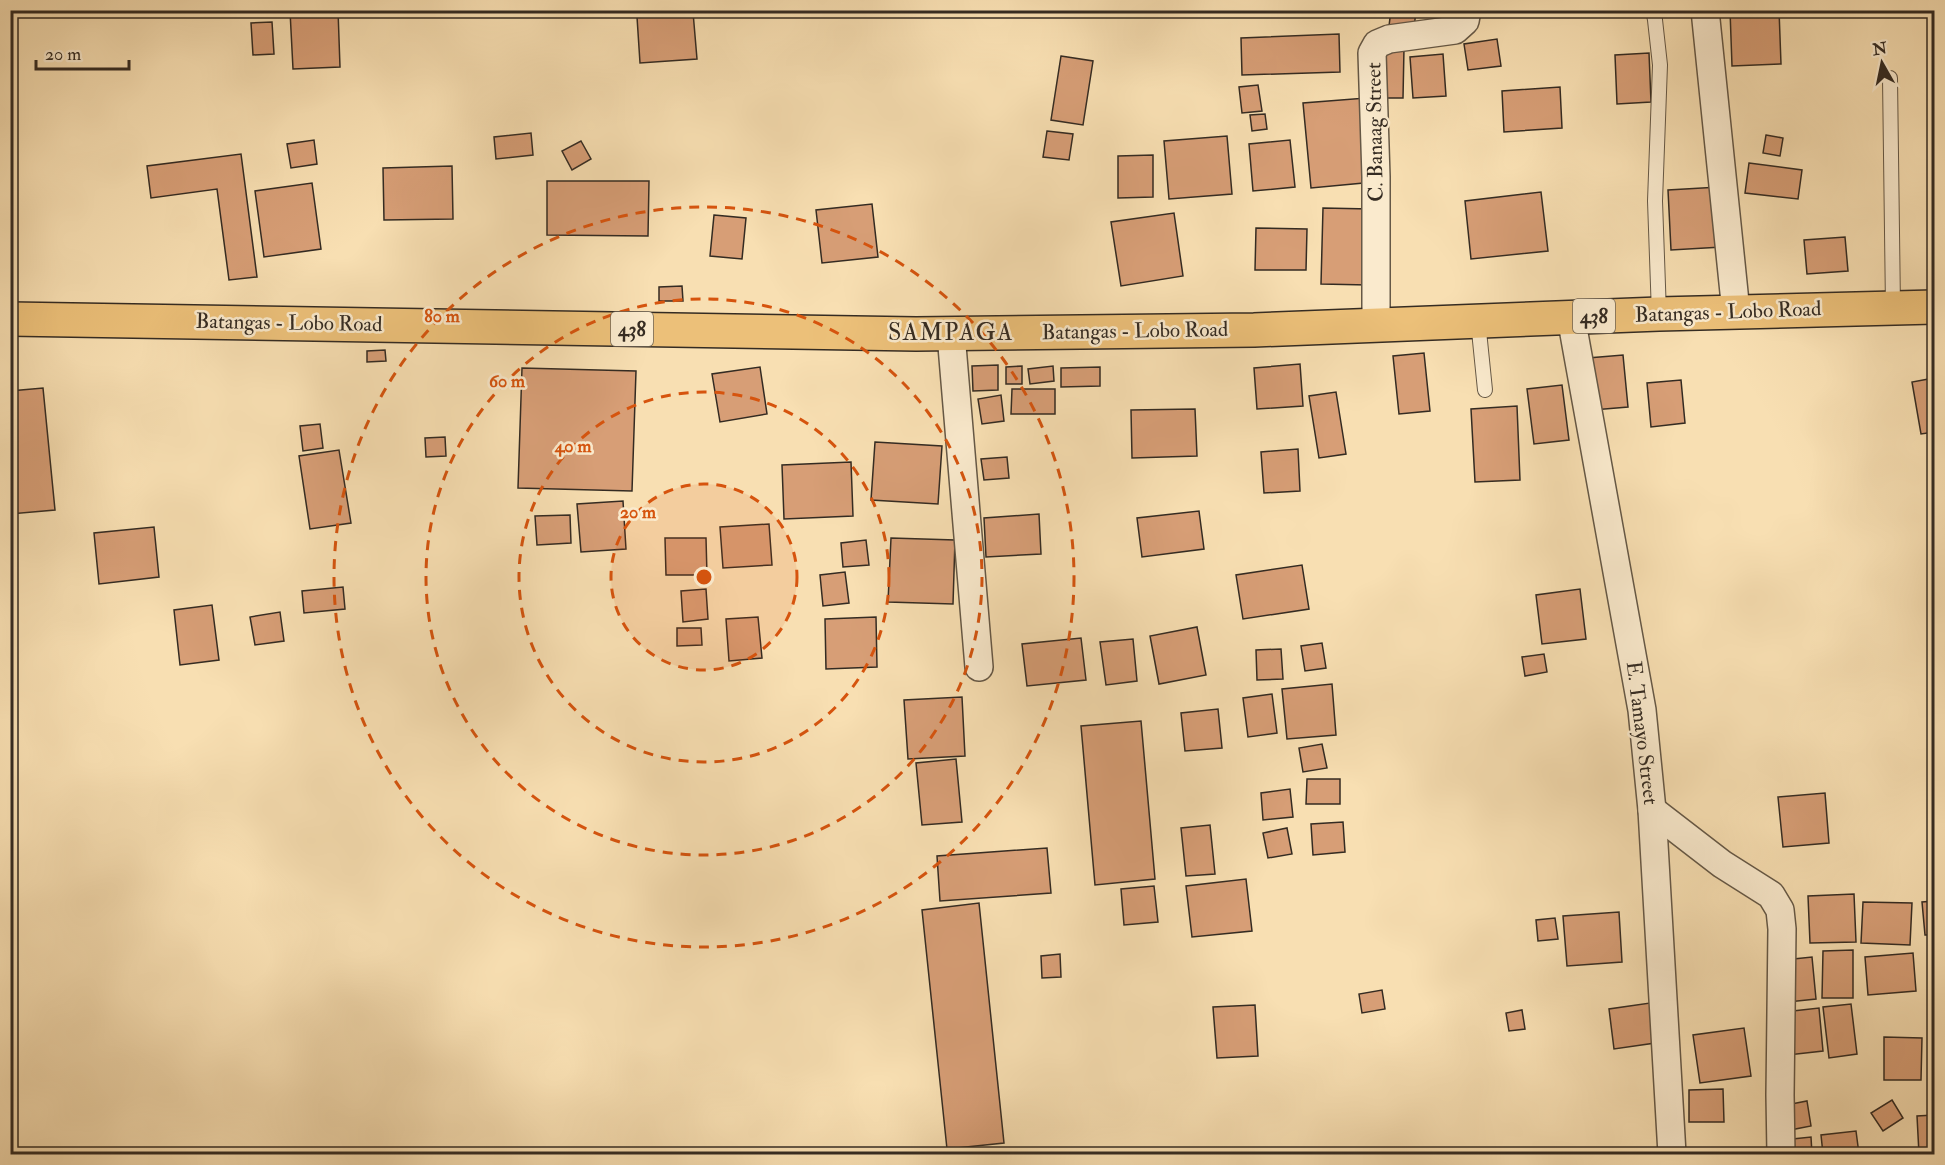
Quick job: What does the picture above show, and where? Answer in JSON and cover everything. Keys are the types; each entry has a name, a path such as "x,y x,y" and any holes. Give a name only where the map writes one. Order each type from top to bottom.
{"main road":[{"name":"Batangas - Lobo Road","path":"10,319 951,334 1198,331 1659,314 1935,307"}],"street":[{"name":"C. Banaag Street","path":"1376,325 1376,177 1372,53 1377,44 1389,39 1455,30 1465,21 1467,10"},
{"path":"1705,10 1736,312"},
{"name":"E. Tamayo Street","path":"1571,317 1642,710 1652,810 1672,1155"},
{"path":"951,334 979,667"},
{"path":"1652,810 1722,864 1771,895 1780,910 1782,929 1781,1155"}],"lane":[{"path":"1653,10 1660,65 1655,201 1659,314"},
{"path":"1890,78 1893,308"},
{"path":"1478,321 1485,390"}],"building":[{"path":"338,10 340,67 293,69 290,11"},
{"path":"1391,10 1416,10 1414,29 1389,26"},
{"path":"1730,10 1779,10 1781,64 1732,66"},
{"path":"693,12 697,59 640,63 637,17"},
{"path":"272,22 274,54 253,55 251,23"},
{"path":"1339,34 1340,72 1242,75 1241,38"},
{"path":"1497,39 1501,66 1468,70 1464,44"},
{"path":"1384,48 1404,48 1403,98 1383,98"},
{"path":"1649,53 1651,102 1617,104 1615,55"},
{"path":"1443,54 1446,96 1413,98 1410,57"},
{"path":"1061,56 1093,61 1083,125 1051,120"},
{"path":"1258,85 1262,111 1242,113 1239,87"},
{"path":"1560,87 1562,128 1504,132 1502,91"},
{"path":"1366,98 1374,182 1311,188 1303,103"},
{"path":"1265,114 1267,129 1252,131 1250,115"},
{"path":"1047,131 1073,134 1069,160 1043,157"},
{"path":"531,133 533,155 496,159 494,137"},
{"path":"1766,135 1783,138 1780,156 1763,153"},
{"path":"1227,136 1232,194 1169,199 1164,141"},
{"path":"314,140 317,164 291,168 287,144"},
{"path":"1290,140 1295,187 1253,191 1249,144"},
{"path":"581,141 591,159 572,170 562,151"},
{"path":"241,154 257,277 229,280 217,189 151,198 147,166"},
{"path":"1153,155 1153,197 1118,198 1118,156"},
{"path":"1749,163 1802,170 1798,199 1745,193"},
{"path":"452,166 453,219 384,220 383,168"},
{"path":"547,181 649,181 648,236 547,235"},
{"path":"312,183 321,249 264,257 255,191"},
{"path":"1719,187 1722,247 1671,250 1668,190"},
{"path":"1541,192 1548,251 1471,259 1465,201"},
{"path":"872,204 878,257 822,263 816,210"},
{"path":"1323,208 1370,209 1368,285 1321,284"},
{"path":"1174,213 1183,276 1121,286 1111,222"},
{"path":"714,215 746,218 742,259 710,256"},
{"path":"1256,228 1307,229 1306,270 1255,270"},
{"path":"1845,237 1848,271 1807,274 1804,240"},
{"path":"682,286 683,301 659,301 659,287"},
{"path":"385,350 386,361 367,362 367,351"},
{"path":"1424,353 1430,411 1399,414 1393,356"},
{"path":"1623,355 1628,407 1593,410 1588,358"},
{"path":"1300,364 1303,406 1257,409 1254,368"},
{"path":"998,365 998,390 973,391 972,366"},
{"path":"1022,366 1022,384 1006,384 1006,367"},
{"path":"1053,366 1054,381 1030,384 1028,369"},
{"path":"760,367 767,414 720,422 712,374"},
{"path":"1100,367 1100,386 1061,387 1061,368"},
{"path":"522,368 636,371 632,491 518,488"},
{"path":"1934,378 1934,432 1921,434 1912,382"},
{"path":"1681,380 1685,423 1651,427 1647,383"},
{"path":"1562,385 1569,440 1534,444 1527,389"},
{"path":"43,388 55,510 10,514 10,391"},
{"path":"1012,389 1055,389 1055,414 1011,414"},
{"path":"1336,392 1346,454 1319,458 1309,396"},
{"path":"1001,395 1004,421 982,424 978,399"},
{"path":"1517,406 1520,480 1475,482 1471,409"},
{"path":"1195,409 1197,456 1132,458 1131,410"},
{"path":"320,424 323,448 303,451 300,426"},
{"path":"445,437 446,456 426,457 425,438"},
{"path":"875,442 942,446 938,504 871,500"},
{"path":"1298,449 1300,491 1264,493 1261,452"},
{"path":"339,450 351,523 310,529 299,456"},
{"path":"1007,457 1009,478 984,480 981,459"},
{"path":"851,462 853,516 784,519 782,465"},
{"path":"623,501 626,549 581,552 577,504"},
{"path":"1199,511 1204,549 1142,557 1137,518"},
{"path":"1039,514 1041,554 986,557 984,518"},
{"path":"570,515 571,543 537,545 535,516"},
{"path":"769,524 772,565 723,568 720,527"},
{"path":"154,527 159,577 99,584 94,533"},
{"path":"665,538 706,538 707,575 666,575"},
{"path":"891,538 955,540 953,604 888,602"},
{"path":"866,540 869,565 843,567 841,543"},
{"path":"1302,565 1309,609 1243,619 1236,575"},
{"path":"845,572 849,603 823,606 820,575"},
{"path":"343,587 345,609 304,613 302,591"},
{"path":"706,589 708,619 683,622 681,591"},
{"path":"1580,589 1586,639 1542,644 1536,595"},
{"path":"212,605 219,660 180,665 174,610"},
{"path":"280,612 284,641 255,645 250,617"},
{"path":"758,617 762,658 729,661 726,619"},
{"path":"876,617 877,667 826,669 825,619"},
{"path":"1197,627 1206,675 1159,684 1150,636"},
{"path":"677,628 701,628 702,645 677,646"},
{"path":"1081,638 1086,680 1027,686 1022,644"},
{"path":"1133,639 1137,681 1106,685 1100,642"},
{"path":"1322,643 1326,668 1305,671 1301,646"},
{"path":"1281,649 1283,679 1257,680 1256,650"},
{"path":"1544,654 1547,672 1525,676 1522,657"},
{"path":"1332,684 1336,735 1287,739 1282,689"},
{"path":"1272,694 1277,733 1248,737 1243,698"},
{"path":"962,697 965,756 908,759 904,700"},
{"path":"1218,709 1222,748 1185,751 1181,713"},
{"path":"1141,721 1155,879 1095,885 1081,726"},
{"path":"1322,744 1327,768 1303,772 1299,748"},
{"path":"956,759 962,822 922,825 916,763"},
{"path":"1307,779 1340,779 1340,804 1306,804"},
{"path":"1290,789 1293,817 1263,820 1261,793"},
{"path":"1825,793 1829,843 1783,847 1778,797"},
{"path":"1343,822 1345,852 1313,855 1311,824"},
{"path":"1210,825 1215,874 1186,876 1181,828"},
{"path":"1287,828 1292,854 1268,858 1263,833"},
{"path":"1047,848 1051,893 940,901 937,856"},
{"path":"1246,879 1252,931 1192,937 1186,886"},
{"path":"1154,886 1158,922 1124,925 1121,889"},
{"path":"1854,894 1856,942 1810,943 1808,896"},
{"path":"1934,901 1934,935 1925,935 1922,902"},
{"path":"1863,902 1912,903 1910,945 1861,943"},
{"path":"979,903 1004,1143 947,1149 922,910"},
{"path":"1619,912 1622,962 1567,966 1563,916"},
{"path":"1555,918 1558,939 1538,941 1536,920"},
{"path":"1853,950 1853,998 1822,998 1823,951"},
{"path":"1913,953 1916,991 1868,995 1865,957"},
{"path":"1060,954 1061,977 1042,978 1041,956"},
{"path":"1812,957 1816,999 1788,1002 1784,960"},
{"path":"1382,990 1385,1009 1362,1013 1359,994"},
{"path":"1650,1003 1655,1043 1614,1049 1609,1009"},
{"path":"1851,1004 1857,1054 1829,1058 1823,1007"},
{"path":"1255,1005 1258,1056 1217,1058 1213,1007"},
{"path":"1819,1008 1823,1051 1788,1055 1784,1012"},
{"path":"1522,1010 1525,1029 1509,1031 1506,1013"},
{"path":"1744,1028 1751,1076 1700,1083 1693,1035"},
{"path":"1884,1037 1922,1038 1921,1080 1884,1080"},
{"path":"1723,1089 1724,1122 1689,1122 1689,1090"},
{"path":"1892,1100 1903,1118 1883,1131 1871,1113"},
{"path":"1807,1101 1811,1126 1790,1130 1786,1105"},
{"path":"1934,1115 1934,1154 1919,1154 1917,1116"},
{"path":"1856,1131 1859,1154 1823,1154 1821,1135"},
{"path":"1811,1137 1812,1154 1785,1154 1783,1140"}],"district":[{"name":"SAMPAGA","path":"951,332"}]}
